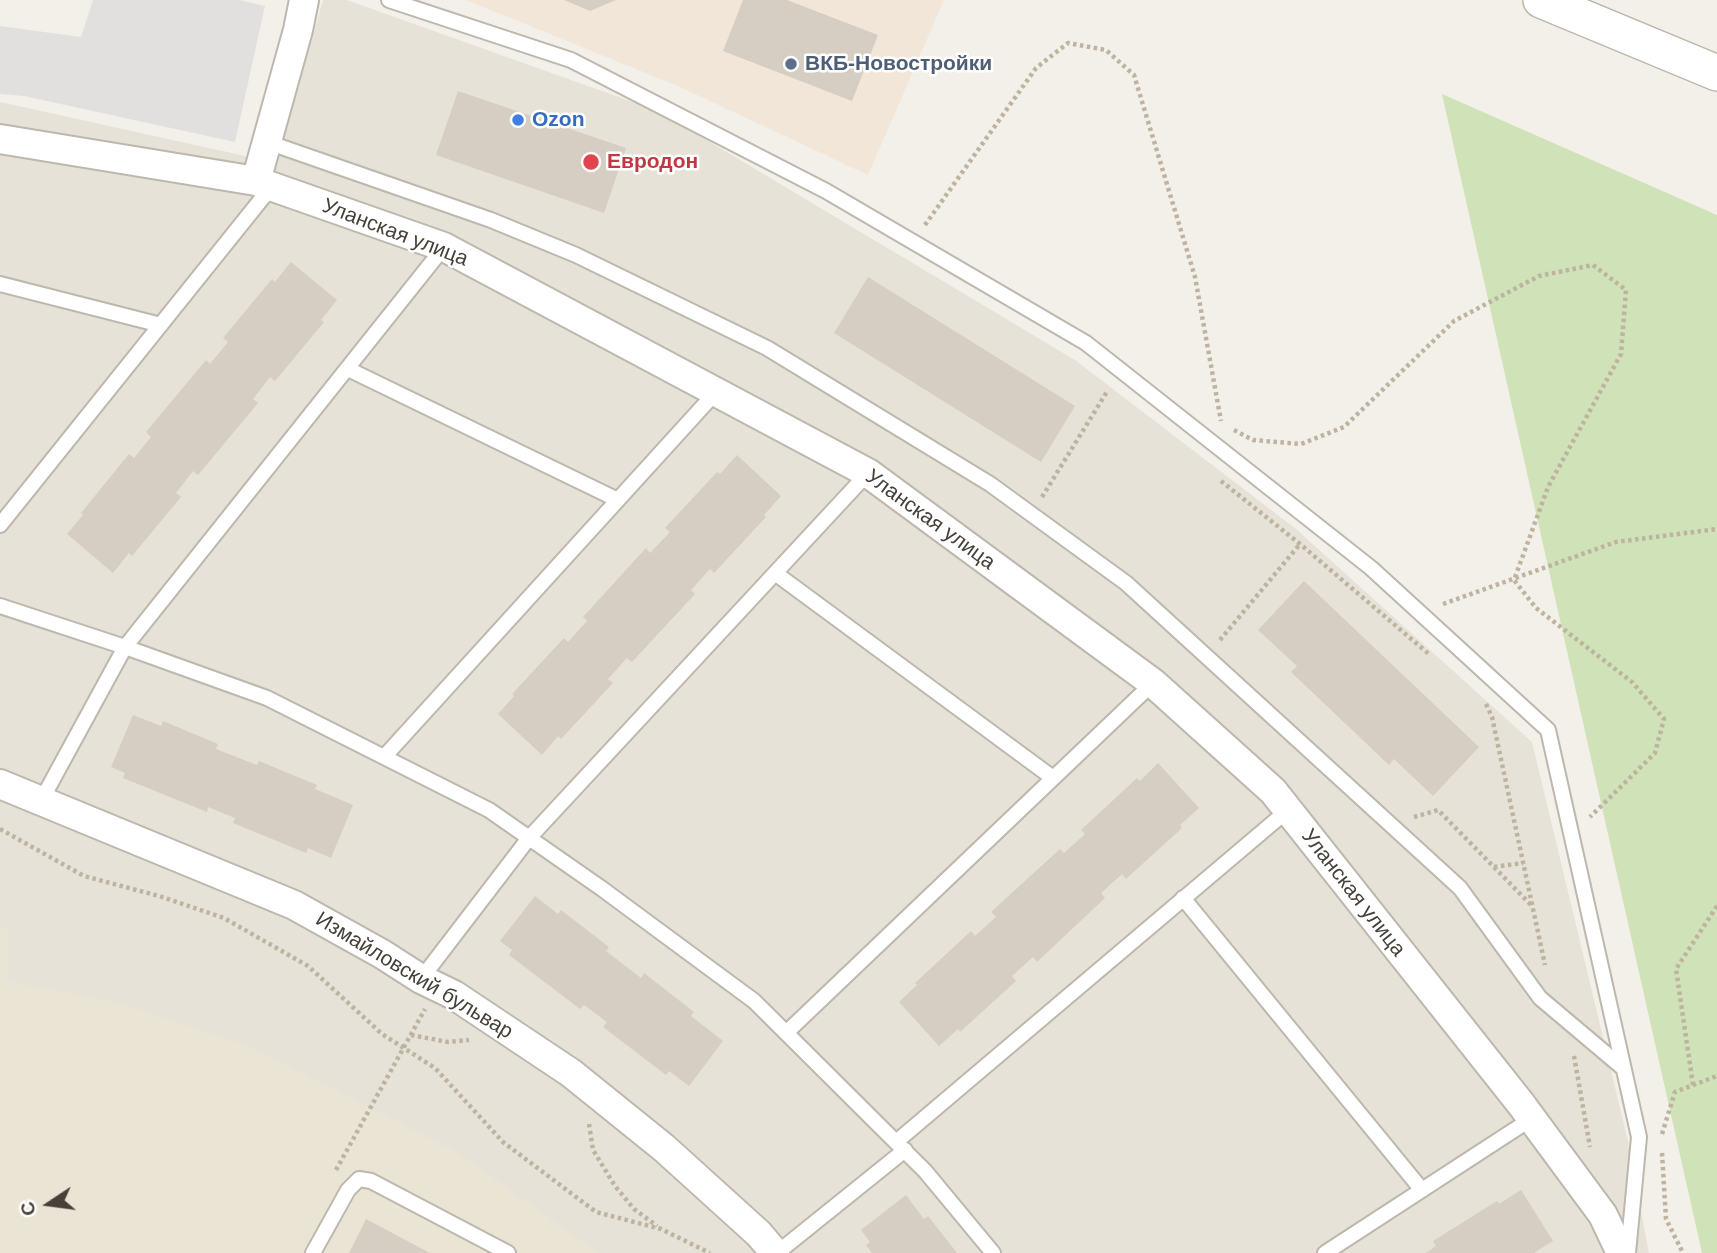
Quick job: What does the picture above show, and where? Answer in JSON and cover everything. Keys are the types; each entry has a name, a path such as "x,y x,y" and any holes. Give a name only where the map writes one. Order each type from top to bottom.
{"street":[{"path":"264,183 267,142 304,0"},
{"path":"1541,0 1717,74"},
{"name":"Уланская улица","path":"0,139 264,183 444,247 868,473 1153,683 1273,791 1531,1119 1603,1215 1621,1253"},
{"name":"Измайловский бульвар","path":"0,784 294,905 428,983 454,995 585,1084 664,1148 759,1234 776,1253"}],"lane":[{"path":"389,0 571,60 826,191 1086,343 1371,568 1548,730 1639,1137 1628,1253"},
{"path":"267,142 491,220 576,255 767,348 990,484 1126,583 1460,888 1541,998 1623,1068"},
{"path":"0,525 161,325 264,183"},
{"path":"41,801 125,647 444,247"},
{"path":"0,284 161,325"},
{"path":"348,369 618,500"},
{"path":"384,757 716,392"},
{"path":"428,983 529,838 868,473"},
{"path":"775,573 1053,778"},
{"path":"0,606 267,698 489,810 754,1001 925,1171 993,1253"},
{"path":"787,1032 1153,683"},
{"path":"776,1253 1183,898 1288,810"},
{"path":"1183,898 1422,1190"},
{"path":"1325,1253 1531,1119"},
{"path":"313,1253 348,1190 359,1179 371,1181 508,1253"}],"path":[{"path":"914,241 1036,68 1068,43 1106,50 1134,75 1195,277 1222,422"},
{"path":"1232,428 1253,440 1301,444 1344,427 1454,321 1539,276 1593,265 1626,290 1621,354 1548,487 1514,580"},
{"path":"1032,514 1107,389 1117,398"},
{"path":"1214,475 1300,544 1433,658"},
{"path":"1419,612 1616,542 1717,529"},
{"path":"1206,656 1300,544"},
{"path":"1514,580 1536,608 1632,682 1664,719 1655,753 1572,835"},
{"path":"1484,701 1492,717 1544,962 1549,974"},
{"path":"0,829 84,876 159,896 224,918 307,966 382,1034 435,1068 503,1142 596,1212 661,1229"},
{"path":"1493,867 1523,863"},
{"path":"1693,1085 1676,969 1717,906"},
{"path":"330,1181 411,1035 428,983"},
{"path":"1567,1021 1590,1144 1584,1190"},
{"path":"411,1035 448,1042 474,1039 503,1028"},
{"path":"1661,1138 1675,1092 1717,1076"},
{"path":"585,1084 593,1150 615,1186 634,1209 661,1229 710,1253"},
{"path":"1661,1152 1666,1219 1683,1253"}],"shaded area":[{"path":"93,0 239,0 265,6 235,142 24,96 0,94 0,26 81,37"},
{"path":"323,0 347,0 658,111 1075,360 1296,529 1532,742 1627,1137 1649,1253 0,1253 0,102 277,163"},
{"path":"466,0 944,0 868,175 680,87"},
{"path":"0,926 9,930 7,981 120,1003 252,1047 459,1153 599,1253 0,1253"}],"green space":[{"path":"1442,94 1717,215 1717,1253 1702,1253"}],"building":[{"path":"564,0 616,0 590,11"},
{"path":"743,0 787,0 878,35 852,101 723,51"},
{"path":"458,91 626,148 604,213 436,155"},
{"path":"291,262 337,300 321,320 324,322 275,381 270,377 253,399 258,403 198,475 193,471 176,493 181,497 132,556 129,553 113,573 67,534 129,454 134,458 151,437 146,432 206,360 210,364 228,342 223,338 272,279 275,282"},
{"path":"868,277 1075,406 1041,462 834,333"},
{"path":"737,455 781,496 764,515 766,517 714,573 710,569 691,590 695,594 632,662 627,658 608,679 613,683 561,739 558,736 542,755 498,714 514,696 512,694 564,638 568,642 587,621 583,617 646,548 650,553 670,532 665,528 717,472 720,474"},
{"path":"1304,581 1479,747 1433,796 1394,759 1389,765 1291,672 1297,666 1258,630"},
{"path":"133,715 161,726 163,721 218,744 216,749 257,765 259,761 317,785 315,789 353,805 331,858 308,848 306,853 233,823 235,818 208,807 207,812 123,778 125,773 111,767"},
{"path":"1158,763 1199,808 1180,825 1182,828 1126,879 1122,874 1101,893 1105,898 1037,962 1033,957 1012,976 1016,981 960,1032 958,1029 939,1046 899,1002 917,985 915,983 971,931 975,936 996,917 991,912 1060,849 1064,853 1085,834 1081,830 1137,778 1140,781"},
{"path":"535,896 558,914 561,910 609,947 606,951 641,978 644,973 694,1012 691,1016 723,1041 689,1086 669,1071 666,1075 603,1027 607,1022 584,1005 580,1009 509,955 512,950 500,941"},
{"path":"1521,1190 1553,1241 1534,1253 1425,1253 1436,1246 1433,1241 1497,1201 1499,1204"},
{"path":"906,1195 924,1219 928,1216 957,1253 872,1253 866,1245 870,1242 861,1230"},
{"path":"366,1219 430,1253 349,1253"}],"place":[{"name":"ВКБ-Новостройки","path":"791,64"},
{"name":"Ozon","path":"518,120"},
{"name":"Евродон","path":"591,162"}]}
